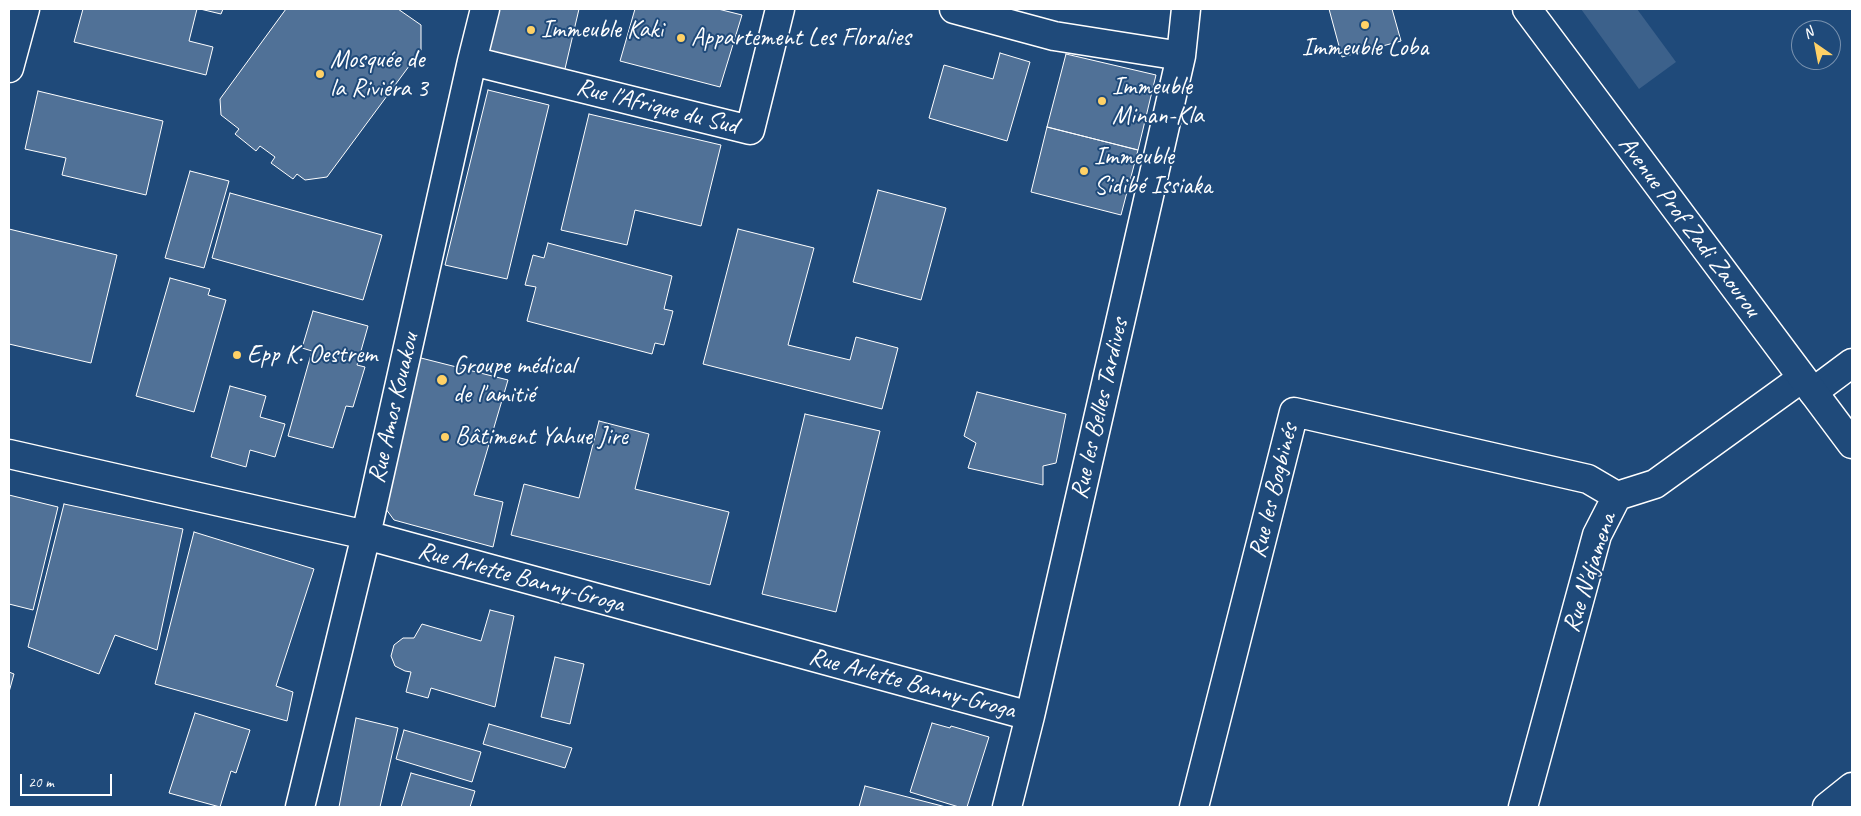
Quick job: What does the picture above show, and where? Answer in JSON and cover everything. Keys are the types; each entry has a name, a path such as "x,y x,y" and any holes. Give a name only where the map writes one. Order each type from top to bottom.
{"street":[{"path":"9,68 25,9"},
{"name":"Rue Amos Kouakou","path":"300,807 366,535 485,9"},
{"name":"Rue l'Afrique du Sud","path":"472,61 750,130 780,9"},
{"path":"954,9 1054,36 1181,56"},
{"name":"Rue les Belles Tardives","path":"1007,807 1030,716 1181,56 1186,9"},
{"name":"Avenue Prof Zadi Zaourou","path":"1527,9 1852,444"},
{"name":"Rue N'djamena","path":"1523,807 1597,534 1617,496 1655,484 1808,385 1852,363"},
{"name":"Rue les Bogbinés","path":"1194,807 1294,412 1588,479 1617,496"},
{"name":"Rue Arlette Banny-Groga","path":"9,454 366,535 1030,716"},
{"path":"1826,807 1852,787"}],"shaded area":[{"path":"1581,9 1637,9 1676,62 1639,89"}],"building":[{"path":"83,9 197,9 189,41 213,47 206,75 74,42"},
{"path":"200,9 223,9 221,14"},
{"name":"Mosquée de la Riviéra 3","path":"286,9 398,9 421,25 421,50 327,177 305,180 297,174 293,179 271,163 275,157 260,146 256,151 235,134 239,129 221,115 220,99"},
{"name":"Immeuble Kaki","path":"494,9 579,9 564,73 484,50"},
{"name":"Appartement Les Floralies","path":"635,9 718,9 742,15 720,87 620,61"},
{"name":"Immeuble Loba","path":"1329,9 1392,9 1401,41 1342,57"},
{"path":"1000,53 1030,62 1007,141 929,118 944,65 993,79"},
{"name":"Immeuble Minan-Kla","path":"1066,54 1156,75 1138,150 1047,127"},
{"path":"488,90 549,105 507,279 445,265"},
{"path":"38,91 163,121 146,195 62,175 66,158 25,149"},
{"path":"589,114 721,145 701,226 635,210 627,245 561,230"},
{"name":"Immeuble Sidibé Issiaka","path":"1047,127 1138,150 1121,215 1031,192"},
{"path":"190,171 229,181 204,268 165,258"},
{"path":"878,190 946,208 921,300 853,282"},
{"path":"230,193 382,235 363,300 212,258"},
{"path":"9,229 117,255 91,363 9,344"},
{"path":"738,229 814,248 788,345 850,360 856,337 898,348 882,409 703,364"},
{"path":"548,243 672,276 664,309 673,311 664,345 655,343 652,354 527,321 536,287 525,285 533,255 544,258"},
{"path":"170,278 210,289 208,295 226,300 194,412 136,396"},
{"path":"313,311 368,326 357,365 365,367 353,407 346,406 333,448 288,436 312,351 302,348"},
{"name":"Bâtiment Yahue Jire","path":"417,357 508,380 474,495 503,502 493,547 394,520 383,505"},
{"path":"230,386 266,396 260,417 285,424 275,457 250,450 246,467 211,457"},
{"path":"977,392 1066,414 1056,463 1043,466 1043,485 968,468 976,443 964,436"},
{"path":"805,414 880,431 836,612 762,594"},
{"path":"599,421 649,434 635,489 729,512 710,585 511,535 524,484 579,498"},
{"path":"9,495 58,507 33,610 9,604"},
{"path":"64,504 183,529 157,650 115,635 99,674 28,647"},
{"path":"194,532 314,569 276,686 293,692 287,721 155,684"},
{"path":"490,610 514,616 495,707 431,688 428,698 406,692 411,672 395,666 391,656 394,645 403,638 414,638 422,624 481,641"},
{"path":"555,657 584,664 570,724 541,717"},
{"path":"9,672 14,674 9,692"},
{"path":"195,713 250,730 236,773 231,771 220,807 169,793"},
{"path":"356,718 398,728 380,807 339,807"},
{"path":"932,723 950,728 951,726 989,737 967,807 959,807 910,792"},
{"path":"489,724 572,748 565,768 483,744"},
{"path":"404,730 481,752 472,782 396,759"},
{"path":"411,773 475,791 470,807 401,807"},
{"path":"865,786 946,807 859,807"}],"place":[{"name":"Immeuble Loba","path":"1365,25"},
{"name":"Immeuble Kaki","path":"531,30"},
{"name":"Appartement Les Floralies","path":"681,38"},
{"name":"Mosquée de la Riviéra 3","path":"320,74"},
{"name":"Immeuble Minan-Kla","path":"1102,101"},
{"name":"Immeuble Sidibé Issiaka","path":"1084,171"},
{"name":"Epp K. Oestrem","path":"237,355"},
{"name":"Groupe médical de l'amitié","path":"442,380"},
{"name":"Bâtiment Yahue Jire","path":"445,437"}]}
